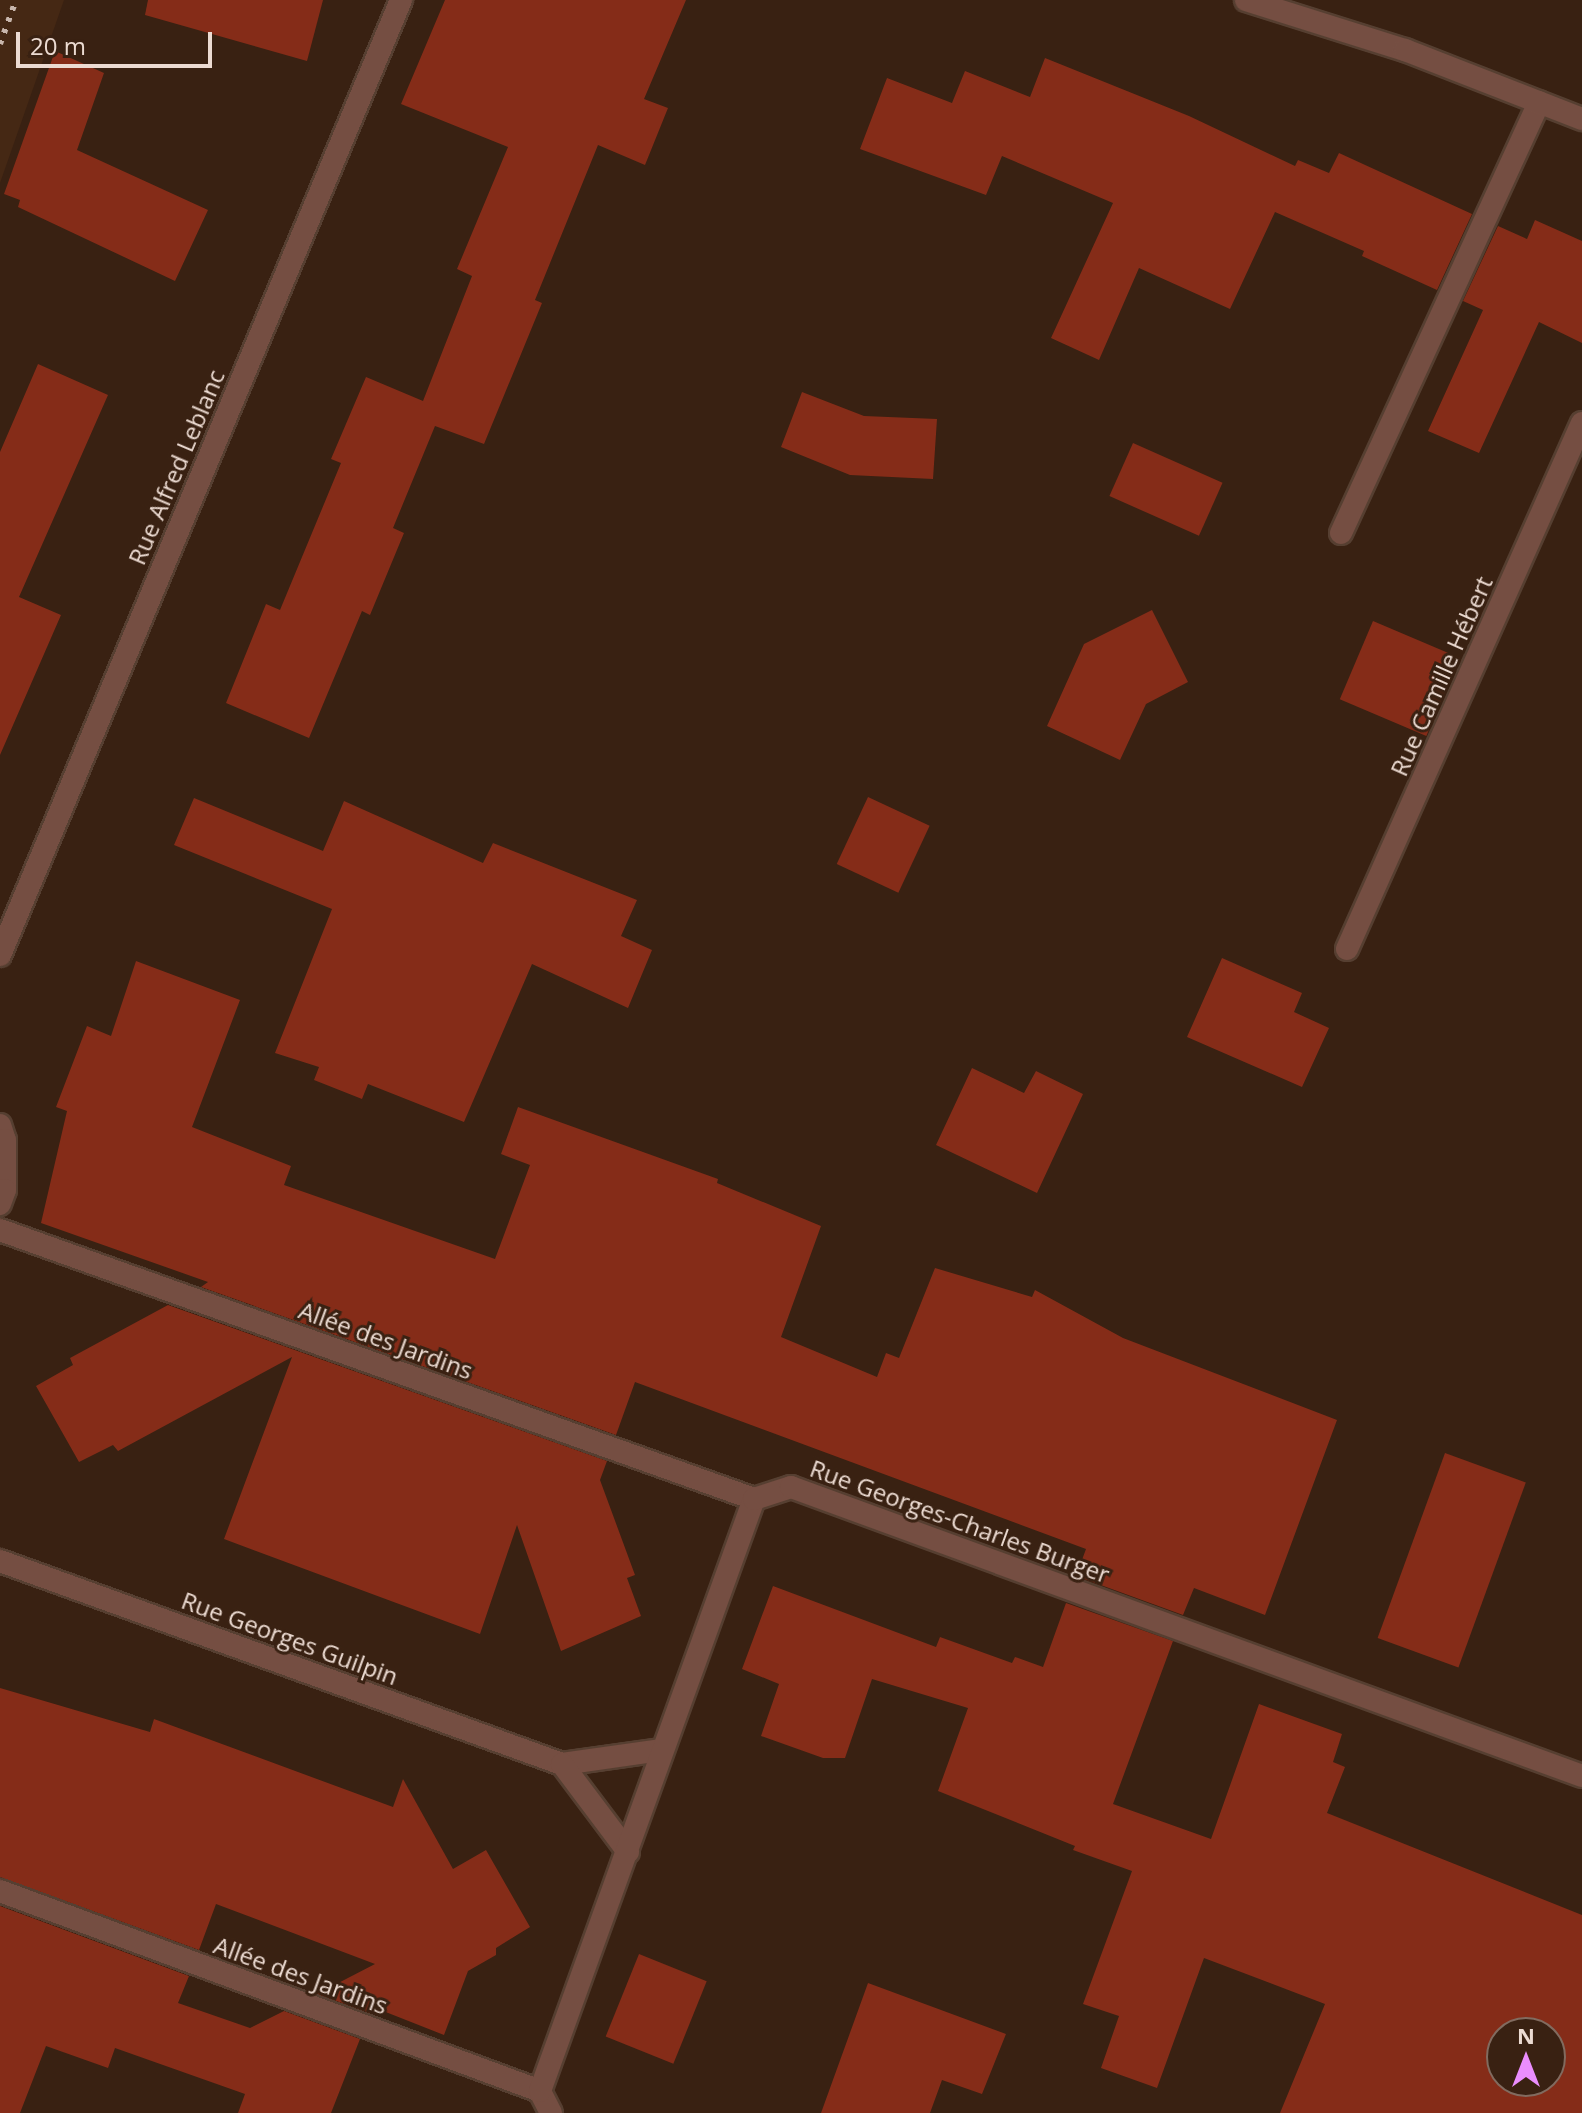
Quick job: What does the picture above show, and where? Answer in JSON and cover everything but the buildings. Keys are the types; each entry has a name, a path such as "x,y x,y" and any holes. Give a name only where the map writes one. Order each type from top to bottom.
{"street":[{"name":"Rue Alfred Leblanc","path":"0,955 401,0"},
{"path":"1246,0 1405,50 1582,119"},
{"path":"1341,533 1539,102"},
{"name":"Rue Camille Hébert","path":"1347,949 1582,423"},
{"path":"0,1125 5,1140 5,1190 0,1204"},
{"name":"Allée des Jardins","path":"0,1230 754,1499"},
{"name":"Rue Georges-Charles Burger","path":"754,1499 791,1487 1582,1776"},
{"path":"551,2113 540,2091 754,1499"},
{"name":"Rue Georges Guilpin","path":"0,1561 562,1764 662,1750"},
{"path":"562,1764 628,1852"},
{"name":"Allée des Jardins","path":"0,1891 540,2091"}],"shaded area":[{"path":"0,0 64,0 0,183"}],"railway":[{"path":"0,44 16,0"}]}
